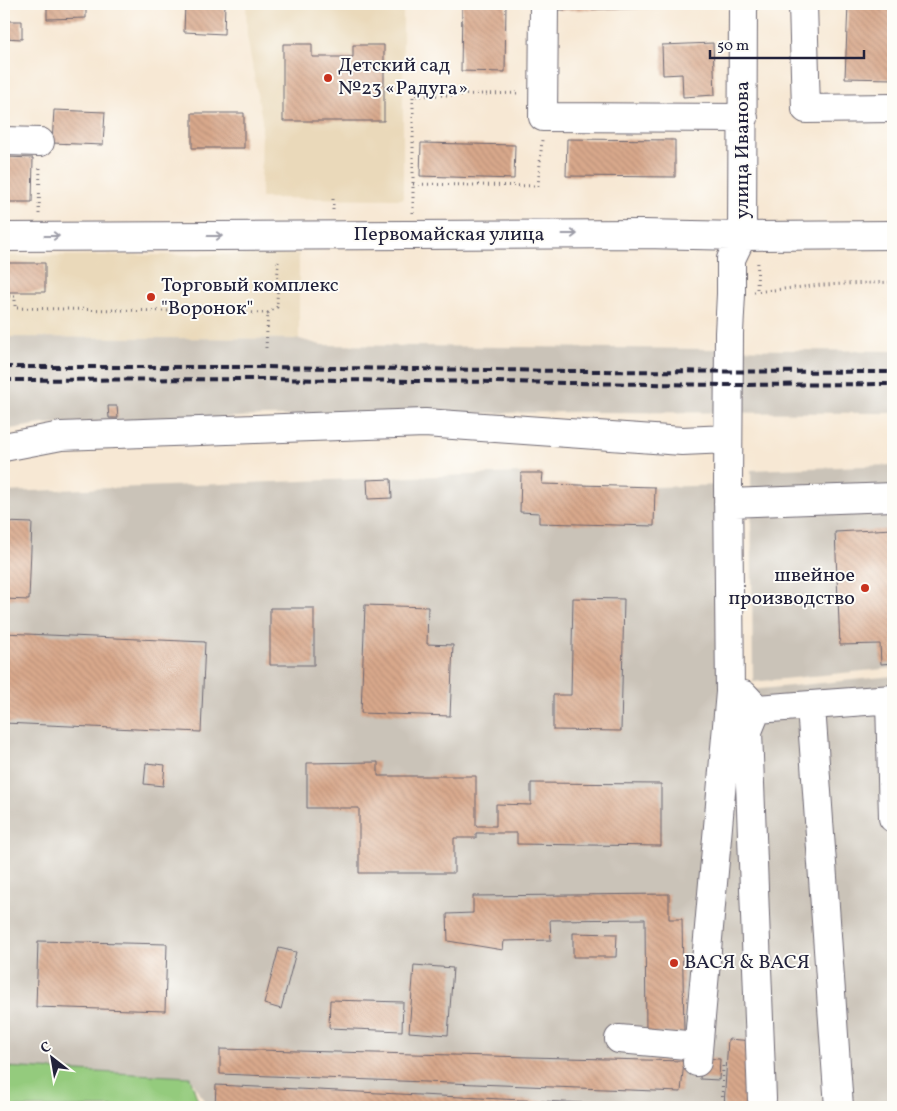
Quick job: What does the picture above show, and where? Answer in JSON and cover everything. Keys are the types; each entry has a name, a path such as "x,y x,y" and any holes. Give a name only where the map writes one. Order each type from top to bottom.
{"street":[{"path":"544,4 543,105 744,118"},
{"name":"улица Иванова","path":"742,236 744,4"},
{"path":"802,4 806,109 893,108"},
{"path":"4,141 40,142"},
{"name":"Первомайская улица","path":"4,237 643,234 742,236 893,235"},
{"path":"619,1040 697,1054 730,692 729,334 744,293 732,259 742,236"},
{"path":"4,447 61,436 425,423 682,441 728,439"},
{"path":"728,503 893,497"},
{"path":"730,679 757,709"},
{"path":"757,709 891,700 893,818"},
{"path":"811,706 838,1107"},
{"path":"757,709 748,731 762,1099"}],"path":[{"path":"413,184 538,186 543,105 414,96 413,184 413,215"},
{"path":"39,217 40,142"},
{"path":"333,199 333,216"},
{"path":"4,296 15,296 16,308 268,313 278,307 278,257"},
{"path":"758,258 744,293 822,284 893,282"},
{"path":"266,348 268,313"}],"shaded area":[{"name":"Детский сад №23 «Радуга»","path":"246,4 403,4 403,199 261,198 262,120 247,36"},
{"name":"Торговый комплекс \"Воронок\"","path":"299,254 299,339 4,337 4,256"},
{"path":"4,337 299,339 321,345 893,351 893,413 579,412 264,416 42,424 4,430"},
{"path":"893,465 893,668 753,682 751,470"},
{"path":"543,473 543,484 655,487 728,485 730,692 893,676 893,1107 208,1107 190,1077 4,1067 4,492"}],"green space":[{"path":"4,1067 190,1077 200,1107 4,1107"}],"building":[{"path":"47,4 86,4 86,18 47,19"},
{"path":"185,4 225,4 224,34 184,32"},
{"path":"462,4 506,4 505,72 461,71"},
{"path":"558,4 667,4 667,8 558,10"},
{"path":"848,4 893,4 893,79 845,78"},
{"path":"4,21 22,21 22,39 4,38"},
{"path":"713,43 715,95 683,97 682,74 663,75 662,45"},
{"path":"283,44 312,44 312,57 353,57 353,45 384,45 384,121 283,121"},
{"path":"54,110 105,112 103,145 52,143"},
{"path":"192,113 244,113 244,148 192,148"},
{"path":"567,139 675,140 675,177 566,176"},
{"path":"421,143 515,145 514,179 420,176"},
{"path":"6,157 33,158 32,202 4,202 4,162 6,162"},
{"path":"4,263 45,263 45,292 4,292"},
{"path":"108,406 117,406 118,418 109,418"},
{"path":"521,473 543,473 542,484 655,487 654,526 539,523 539,513 520,512"},
{"path":"391,479 392,498 368,499 367,480"},
{"path":"4,522 32,523 29,600 4,599"},
{"name":"швейное производство","path":"893,529 893,663 881,664 880,644 840,645 835,532"},
{"path":"573,598 624,599 621,731 553,730 553,695 571,695"},
{"path":"365,605 428,607 427,644 453,645 450,716 361,713"},
{"path":"270,608 314,608 314,665 270,665"},
{"path":"4,633 205,642 201,732 4,723"},
{"path":"378,762 378,776 476,776 476,826 496,826 496,804 531,805 531,783 661,784 661,846 517,844 517,833 476,833 476,838 454,838 454,873 359,873 359,808 307,808 307,763"},
{"path":"146,763 165,765 163,786 144,784"},
{"path":"669,894 669,919 682,919 684,1033 646,1033 645,919 550,920 551,940 504,941 503,950 448,941 447,914 473,913 473,896"},
{"path":"573,933 617,934 616,957 573,957"},
{"path":"38,941 167,944 165,1011 36,1007"},
{"path":"279,948 296,952 281,1009 264,1004"},
{"path":"414,965 453,968 448,1035 409,1032"},
{"path":"330,1000 403,1002 402,1031 329,1028"},
{"path":"728,1039 754,1041 750,1107 724,1107"},
{"path":"220,1049 684,1061 681,1092 220,1074"},
{"path":"701,1058 720,1059 719,1080 700,1079"},
{"path":"216,1085 644,1106 644,1107 215,1107"}],"railway":[{"path":"4,367 893,372"},
{"path":"4,380 260,379 728,385 893,384"}],"place":[{"name":"Детский сад №23 «Радуга»","path":"328,78"},
{"name":"Торговый комплекс \"Воронок\"","path":"151,297"},
{"name":"швейное производство","path":"865,588"},
{"name":"ВАСЯ & ВАСЯ","path":"674,963"}]}
